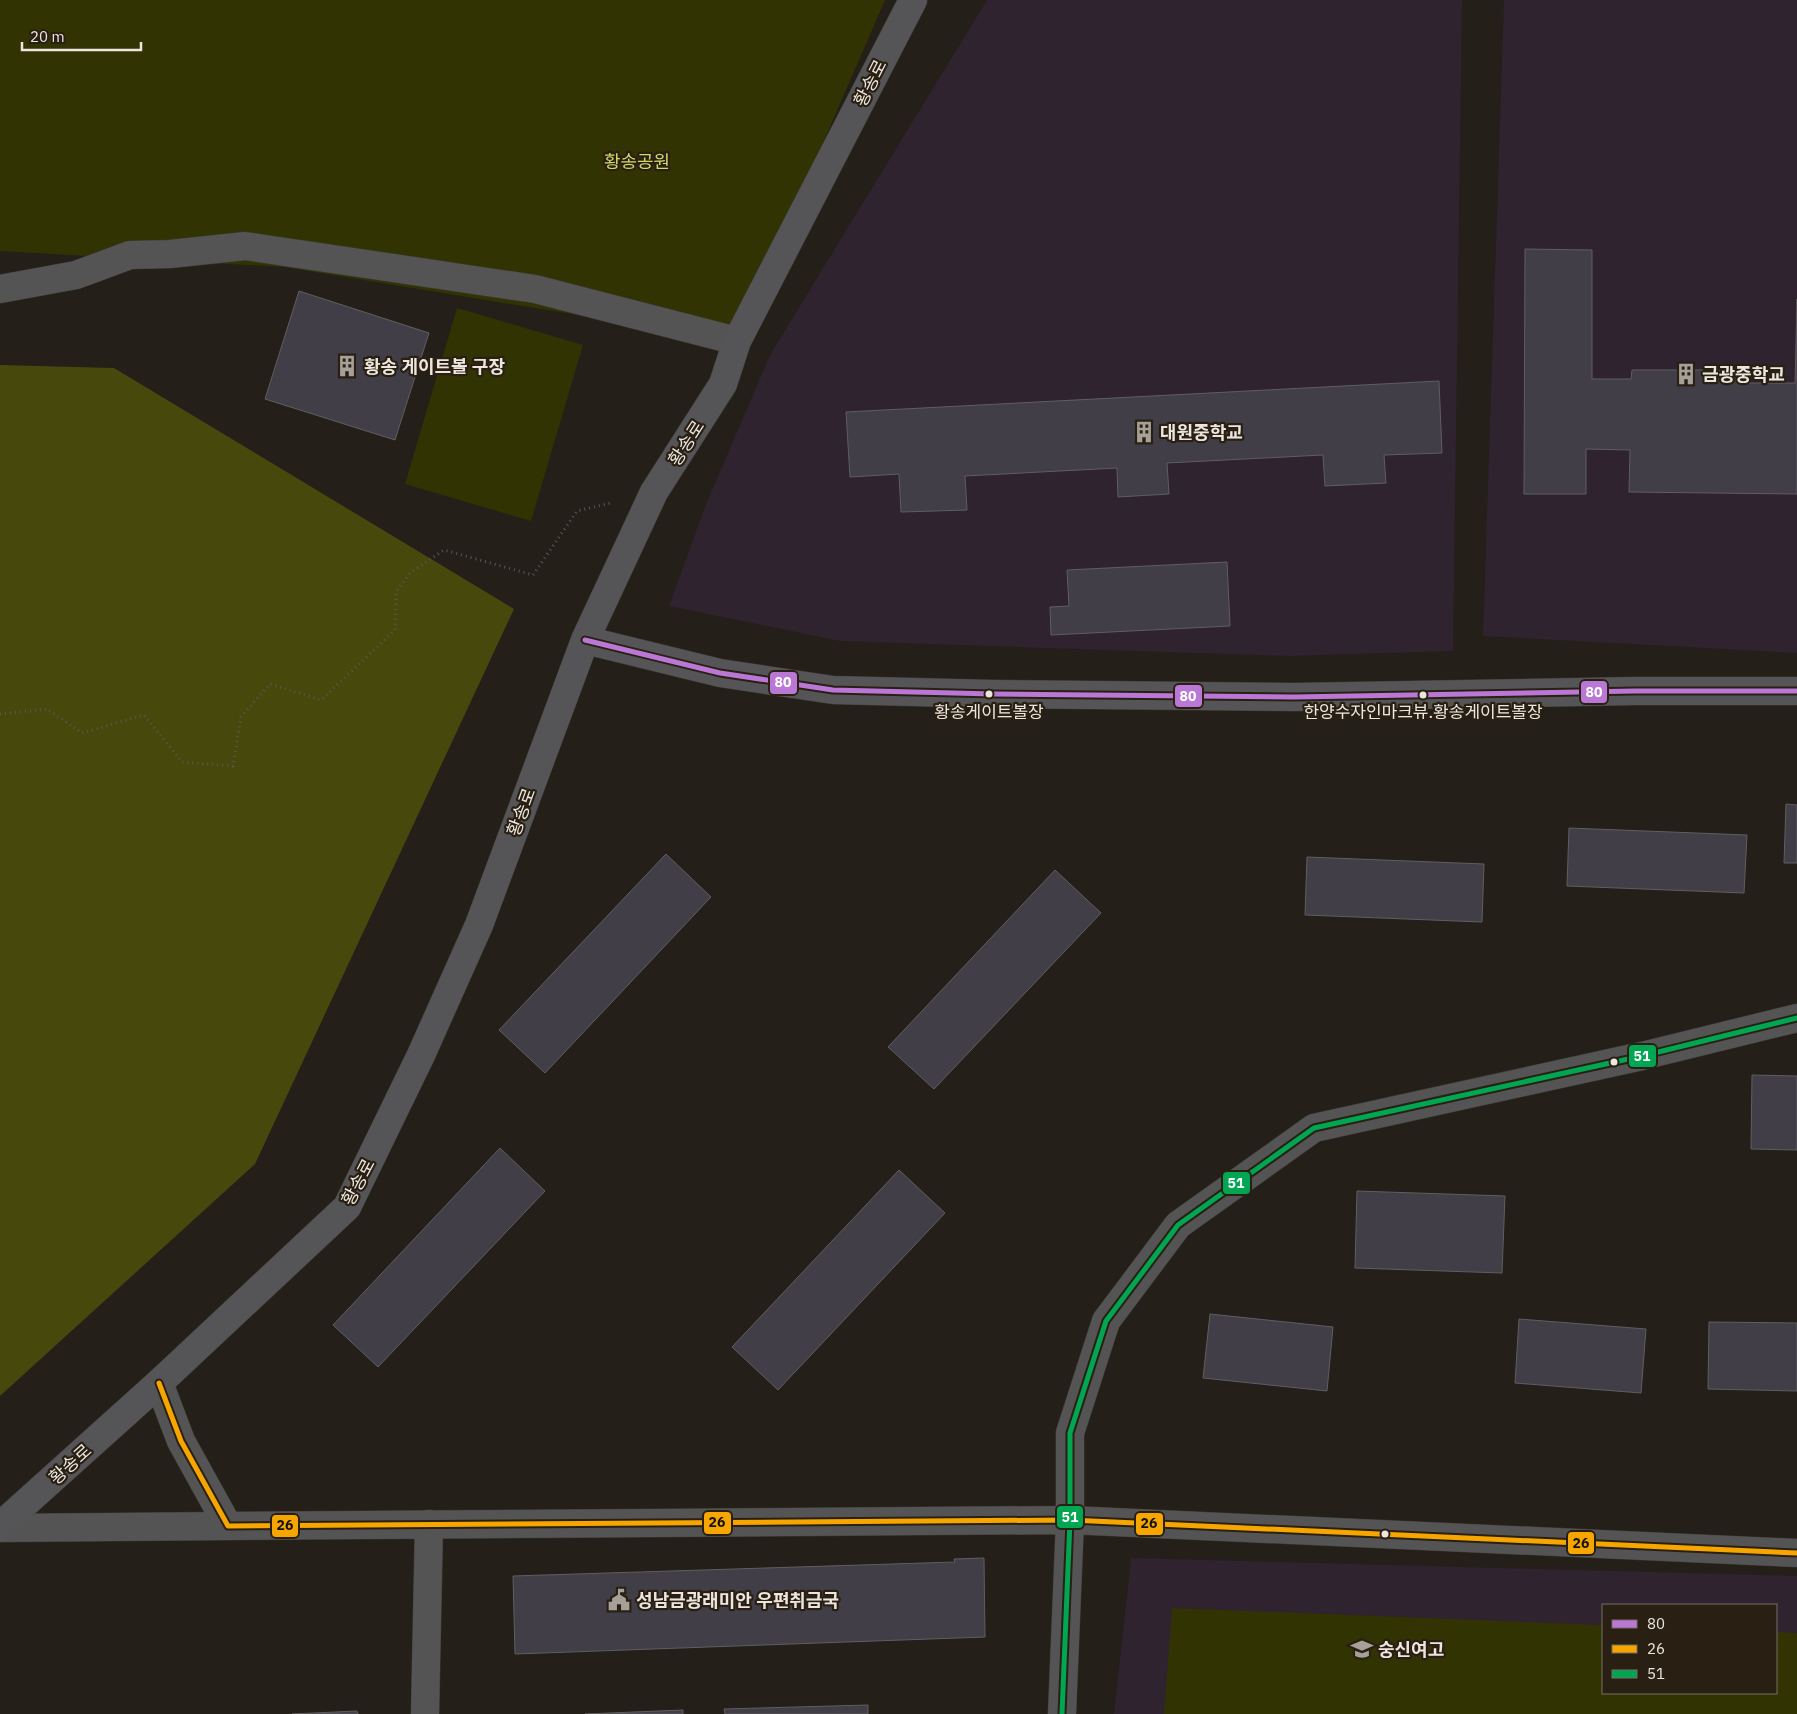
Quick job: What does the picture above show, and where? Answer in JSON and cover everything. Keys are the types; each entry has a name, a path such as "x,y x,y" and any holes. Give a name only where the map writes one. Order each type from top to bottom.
{"street":[{"name":"황송로","path":"0,1527 159,1384 347,1207 421,1054 479,925 585,640 654,492 723,384 737,341 912,0"},
{"path":"0,289 76,275 130,255 246,246 535,289 737,341"},
{"path":"585,640 720,673 833,690 994,694 1284,696 1797,690"},
{"path":"1062,1714 1070,1520 1070,1433 1106,1321 1178,1225 1314,1128 1642,1056 1797,1018"},
{"path":"159,1384 181,1441 228,1526"},
{"path":"0,1527 1070,1520 1797,1553"},
{"path":"425,1714 429,1524"}],"path":[{"path":"0,714 47,709 82,733 144,715 182,762 233,766 241,717 270,684 321,700 395,630 396,592 410,573 444,550 532,575 577,510 654,492"}],"shaded area":[{"name":"대원중학교","path":"987,0 1462,0 1453,651 1289,656 840,641 669,606 707,502 770,355"},
{"name":"금광중학교","path":"1504,0 1797,0 1797,653 1483,636"},
{"path":"0,365 114,368 514,609 255,1164 0,1396"},
{"name":"숭신여고","path":"1131,1558 1797,1576 1797,1714 1114,1714"}],"green space":[{"name":"황송공원","path":"0,0 885,0 737,341 284,267 0,251"},
{"path":"457,308 583,345 531,521 405,484"},
{"path":"1172,1608 1602,1625 1602,1694 1777,1694 1777,1632 1797,1633 1797,1714 1164,1714"}],"building":[{"name":"금광중학교","path":"1525,249 1592,250 1592,379 1631,379 1632,370 1741,370 1741,383 1795,383 1797,299 1797,494 1629,492 1630,450 1586,449 1586,494 1524,494"},
{"name":"황송 게이트볼 구장","path":"299,291 429,333 395,440 265,399"},
{"name":"대원중학교","path":"1439,381 1442,453 1384,455 1386,483 1325,486 1323,455 1167,463 1169,494 1118,497 1117,468 965,476 967,510 901,512 899,474 850,477 846,412"},
{"path":"1227,562 1230,626 1051,635 1050,607 1069,606 1067,570"},
{"path":"1786,804 1797,805 1797,863 1784,863"},
{"path":"1569,828 1747,835 1744,893 1567,886"},
{"path":"666,854 711,897 545,1073 499,1030"},
{"path":"1307,857 1484,864 1482,922 1305,915"},
{"path":"1055,870 1101,913 934,1089 888,1047"},
{"path":"1752,1075 1797,1076 1797,1150 1751,1149"},
{"path":"500,1148 545,1191 378,1367 333,1325"},
{"path":"899,1170 945,1213 778,1390 732,1347"},
{"path":"1357,1191 1505,1196 1502,1273 1355,1268"},
{"path":"1210,1314 1333,1327 1327,1391 1203,1378"},
{"path":"1519,1319 1646,1329 1641,1393 1515,1383"},
{"path":"1709,1322 1797,1323 1797,1391 1708,1389"},
{"path":"984,1558 985,1637 515,1654 513,1576 955,1562 954,1559"},
{"path":"868,1705 868,1714 725,1714 724,1709"},
{"path":"683,1710 683,1714 585,1714"},
{"path":"357,1711 358,1714 292,1714"}],"transit line":[{"name":"80","path":"585,640 720,673 833,690 994,694 1294,697 1635,691 1797,691"},
{"name":"51","path":"1062,1714 1070,1520 1070,1433 1106,1321 1178,1225 1314,1128 1642,1056 1797,1018"},
{"name":"26","path":"159,1383 181,1441 228,1526 1070,1520 1797,1553"}],"place":[{"name":"황송 게이트볼 구장","path":"347,366"},
{"name":"금광중학교","path":"1686,374"},
{"name":"대원중학교","path":"1144,432"},
{"name":"황송게이트볼장","path":"989,694"},
{"name":"한양수자인마크뷰.황송게이트볼장","path":"1423,695"},
{"name":"성남금광래미안 우편취금국","path":"619,1600"},
{"name":"숭신여고","path":"1362,1649"}]}
